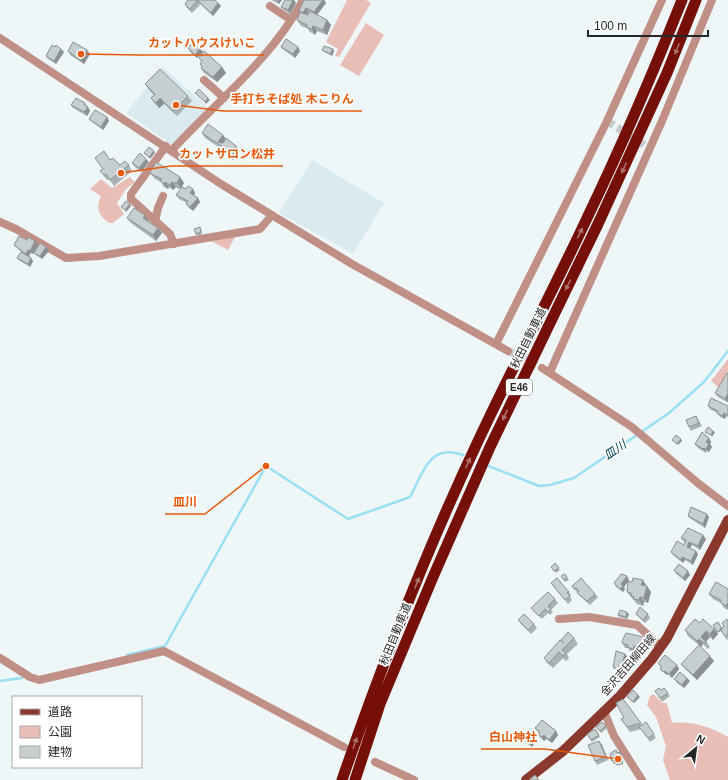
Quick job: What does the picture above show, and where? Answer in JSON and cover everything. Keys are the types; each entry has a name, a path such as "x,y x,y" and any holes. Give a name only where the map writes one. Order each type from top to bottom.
{"highway":[{"name":"秋田自動車道","path":"342,780 369,700 421,572 475,448 588,216 655,67 682,0"},
{"name":"秋田自動車道","path":"355,780 380,704 490,446 598,224 667,73 696,0"}],"main road":[{"name":"金沢吉田柳田線","path":"526,780 562,751 604,711 636,678 661,647 684,609 703,566 728,520"}],"street":[{"path":"174,244 170,234 131,199 131,194 169,148 224,98 278,40 303,0"},
{"path":"496,344 607,122 662,0"},
{"path":"550,372 662,121 712,0"},
{"path":"270,6 291,20"},
{"path":"0,38 169,148 221,184 352,264 508,351"},
{"path":"204,80 224,98"},
{"path":"155,221 163,196"},
{"path":"0,222 16,229 66,258 99,256 260,229 272,215"},
{"path":"542,368 632,427 699,484 728,506"},
{"path":"559,619 589,617 637,625 661,647"},
{"path":"0,658 30,677 39,680 164,651 344,747"},
{"path":"604,711 614,736 642,780"},
{"path":"375,762 414,780"}],"shaded area":[{"path":"163,67 210,109 172,145 126,113"},
{"path":"312,160 384,203 353,254 279,213"}],"green space":[{"path":"347,0 366,0 371,3 339,57 335,56 338,49 326,42"},
{"path":"366,23 384,35 359,76 340,65"},
{"path":"130,177 135,182 126,189 117,203 124,214 113,223 109,223 100,214 98,208 101,196 90,189 101,179 112,188"},
{"path":"235,237 228,250 211,241"},
{"path":"728,359 728,375 719,388 711,381"},
{"path":"654,694 662,703 667,703 672,723 694,724 715,730 728,737 728,780 670,780 663,760 666,746 656,717 647,705 650,696"}],"building":[{"path":"188,0 197,1 190,9 185,4"},
{"path":"198,0 215,0 218,3 211,13"},
{"path":"285,0 293,0 288,10 281,7"},
{"path":"304,0 323,0 314,12 306,8 303,13 299,10"},
{"path":"310,11 327,20 323,30 313,26 312,29 306,27 307,25 297,20 300,12 308,15"},
{"path":"286,39 298,47 293,54 281,47"},
{"path":"73,42 87,50 81,61 68,51"},
{"path":"193,42 200,48 195,55 188,48"},
{"path":"52,45 55,47 56,45 61,49 54,61 46,56"},
{"path":"324,46 333,49 330,54 322,50"},
{"path":"204,51 222,67 213,77 201,68 202,66 200,64 202,61 199,58"},
{"path":"160,69 188,96 173,111 160,98 156,103 151,98 155,94 145,84"},
{"path":"199,89 208,98 205,102 195,93"},
{"path":"76,98 85,103 84,105 88,107 84,112 71,105"},
{"path":"95,110 107,117 101,127 89,119"},
{"path":"208,124 223,135 218,142 223,143 226,138 236,146 230,155 225,152 227,150 202,133"},
{"path":"149,147 154,151 149,157 144,153"},
{"path":"104,151 110,160 113,158 120,165 125,161 129,165 110,180 106,174 104,175 100,171 103,169 95,158"},
{"path":"140,153 146,159 139,168 132,163"},
{"path":"156,162 180,177 177,183 172,182 170,185 165,182 164,184 160,181 162,179 151,174 150,172"},
{"path":"188,186 193,189 190,193 198,198 190,207 186,204 188,201 176,195 182,187 186,189"},
{"path":"126,201 130,204 125,210 121,207"},
{"path":"134,208 145,215 143,218 158,228 153,235 127,218"},
{"path":"200,227 201,232 196,234 194,229"},
{"path":"19,236 27,240 28,237 35,241 30,251 28,250 26,254 14,245"},
{"path":"40,243 46,247 40,256 34,253"},
{"path":"21,252 31,258 28,264 17,258"},
{"path":"727,373 728,393 725,399 715,393"},
{"path":"711,398 728,406 728,415 724,413 722,416 717,413 718,411 708,406"},
{"path":"696,416 699,423 689,427 686,420"},
{"path":"708,427 713,431 711,435 705,432"},
{"path":"702,432 709,438 706,442 709,444 706,449 703,449 695,444"},
{"path":"676,435 681,439 677,444 672,440"},
{"path":"691,507 707,514 703,524 688,516"},
{"path":"688,528 703,535 698,546 689,542 687,547 696,551 691,561 682,557 681,560 671,552 677,541 684,545 686,540 681,538"},
{"path":"555,563 559,568 554,571 551,567"},
{"path":"679,564 688,571 683,578 674,570"},
{"path":"565,574 567,578 564,580 561,576"},
{"path":"621,574 627,576 621,584 623,586 620,589 614,583"},
{"path":"557,578 569,592 567,593 570,596 565,600 551,583"},
{"path":"581,578 595,594 587,601 577,593 579,591 576,588 574,589 572,586"},
{"path":"633,578 643,580 641,585 647,586 644,598 640,597 639,600 633,599 634,597 631,596 631,593 627,592 628,581 632,582"},
{"path":"716,582 728,589 728,604 726,606 720,602 721,600 709,594"},
{"path":"548,592 555,599 548,606 551,609 548,612 545,609 539,616 531,608"},
{"path":"640,607 648,614 643,620 636,614"},
{"path":"620,610 627,612 626,617 618,615"},
{"path":"524,614 534,624 528,630 518,620"},
{"path":"695,619 700,623 703,619 714,629 710,634 706,631 701,637 706,642 704,643 699,639 697,641 685,630"},
{"path":"727,619 728,634 725,636 720,629 724,627 722,623"},
{"path":"718,622 722,629 717,632 713,625"},
{"path":"568,632 574,638 562,650 566,653 563,656 559,652 549,663 544,658 560,640 564,643 561,640"},
{"path":"626,633 643,637 640,648 634,646 633,649 627,647 628,645 623,644 622,641"},
{"path":"699,645 710,656 693,675 681,664"},
{"path":"616,651 625,654 620,670 613,667"},
{"path":"665,655 677,665 669,674 660,669 662,667 658,663"},
{"path":"680,672 687,678 682,685 674,679"},
{"path":"659,688 661,690 664,688 668,693 660,698 655,691"},
{"path":"633,690 638,695 633,702 627,697"},
{"path":"623,699 641,723 627,727 621,719 624,718 616,703"},
{"path":"542,720 556,731 549,740 544,735 542,737 538,735 540,732 535,728"},
{"path":"602,722 606,726 600,731 596,727"},
{"path":"646,722 654,734 648,738 639,727"},
{"path":"595,729 599,735 591,740 587,734"},
{"path":"529,733 536,739 530,745 524,740"},
{"path":"599,741 606,757 595,761 588,745"},
{"path":"616,750 617,753 620,752 621,761 615,763 614,760 612,761 610,754"},
{"path":"535,775 539,780 529,780"}],"waterway":[{"name":"皿川","path":"486,465 539,486 550,485 574,478 669,413 704,382 728,351"},
{"name":"皿川","path":"127,655 165,646 266,466 348,519 410,497 429,462 442,453 451,452 463,455"},
{"name":"皿川","path":"0,681 22,678"}],"tunnel":[{"path":"607,121 649,148"},
{"path":"508,351 542,368"}],"place":[{"name":"カットハウスけいこ","path":"81,54"},
{"name":"手打ちそば処 木こりん","path":"176,105"},
{"name":"カットサロン松井","path":"121,173"},
{"name":"皿川","path":"266,466"},
{"name":"白山神社","path":"618,759"}]}
